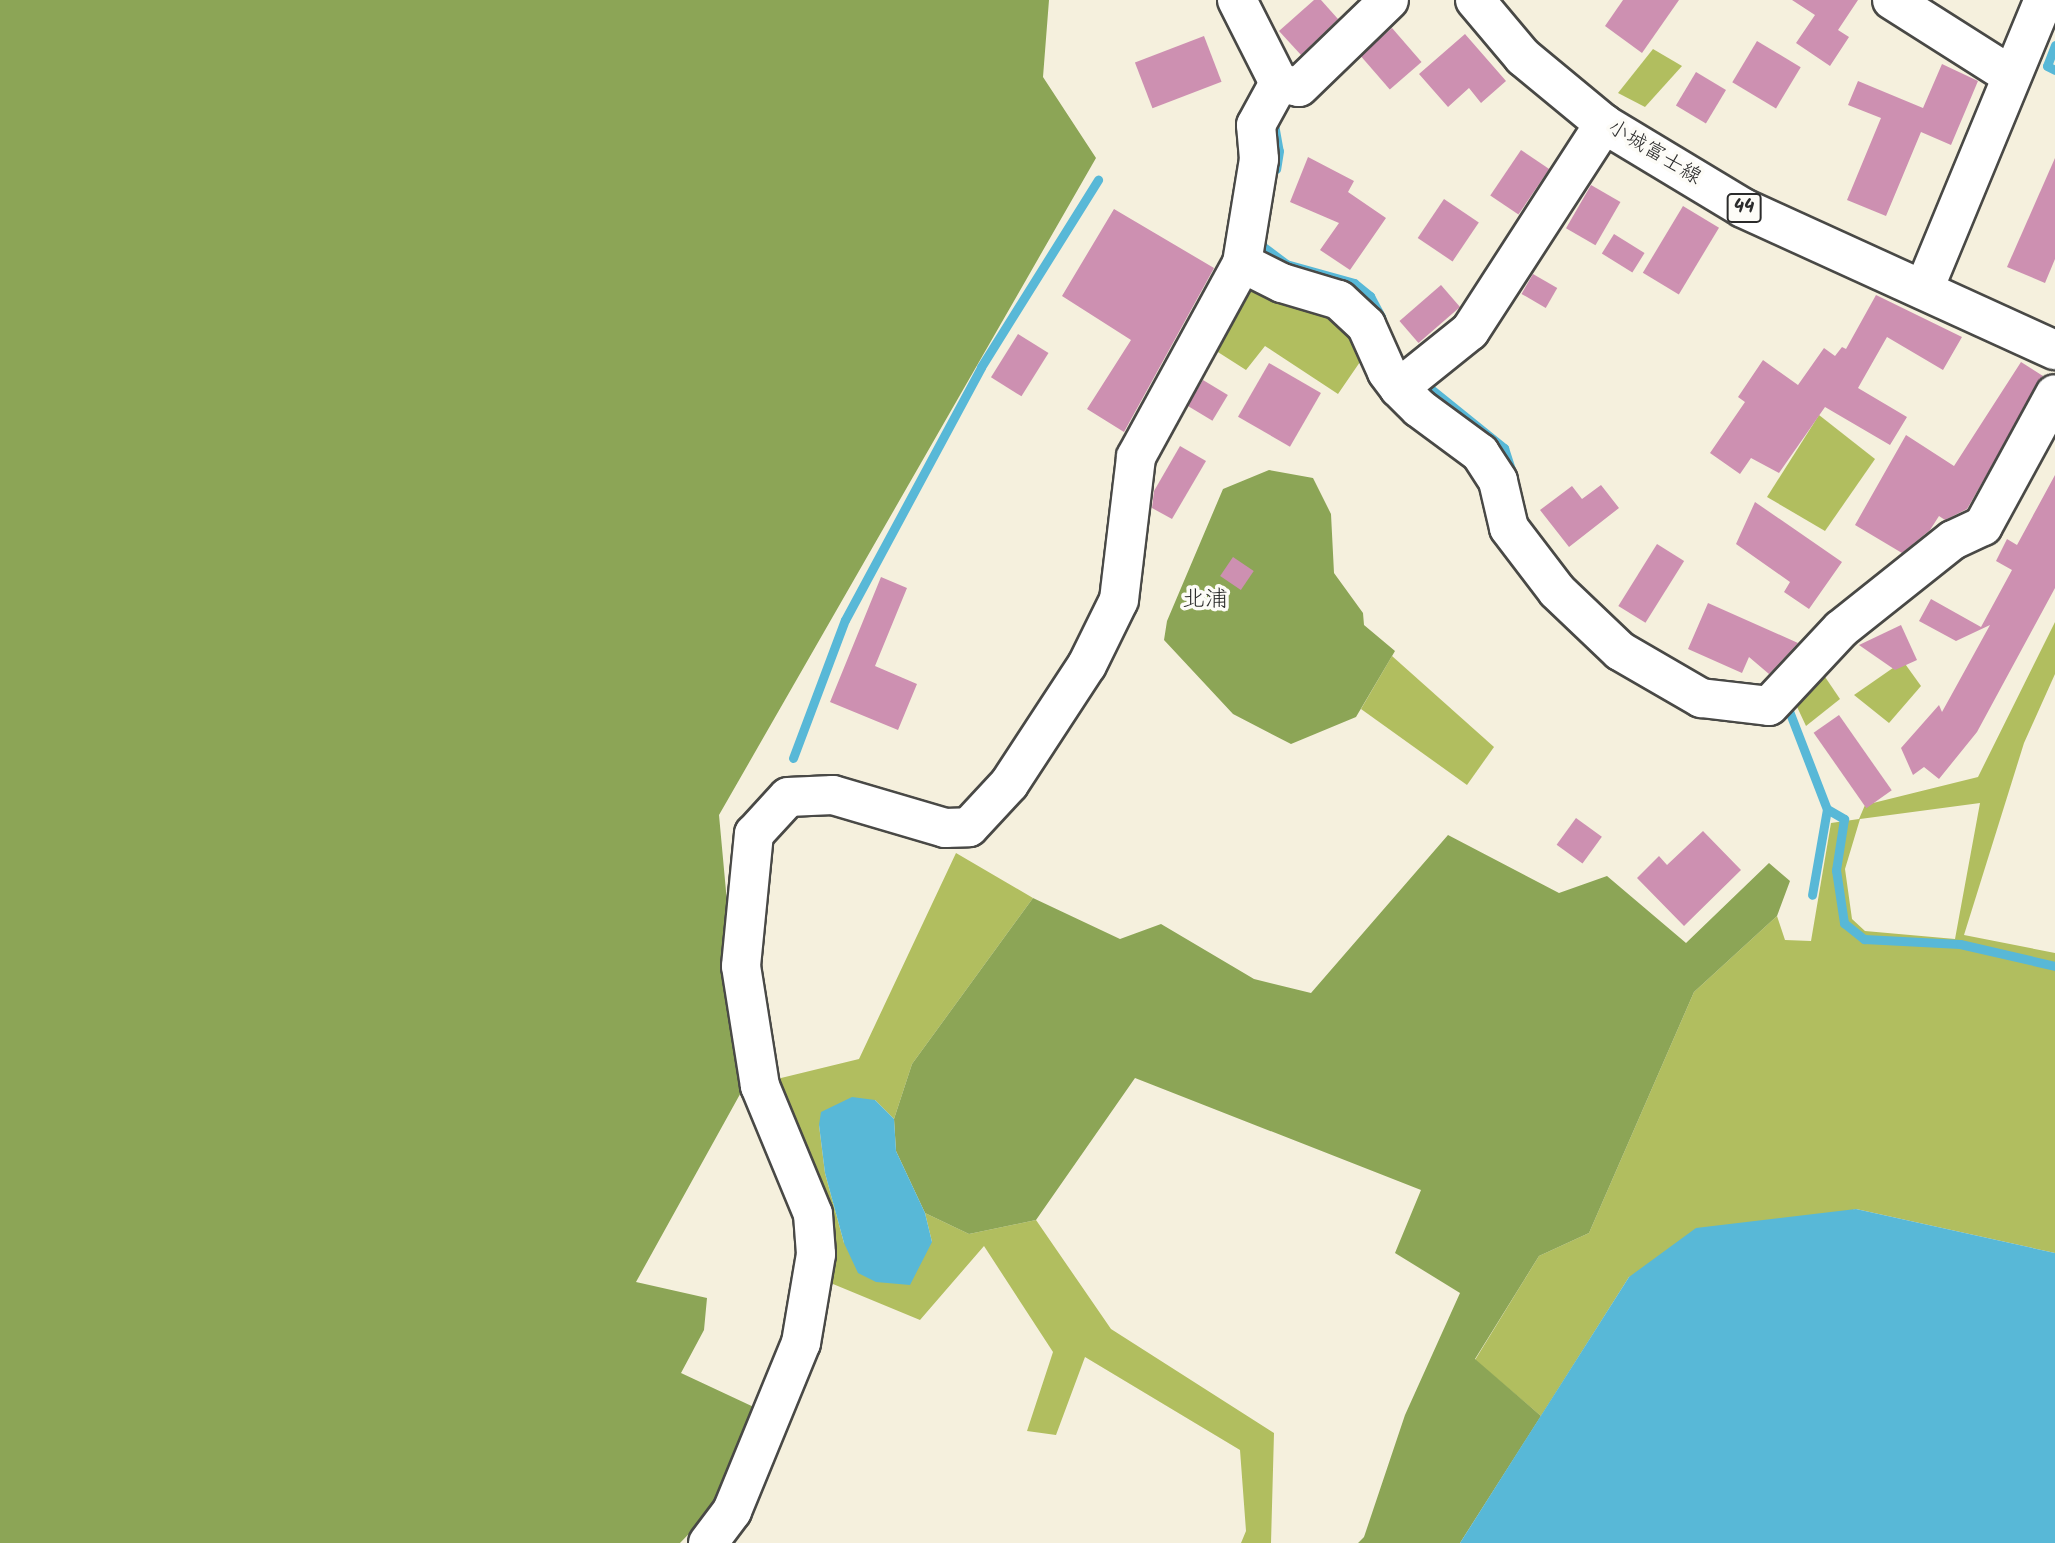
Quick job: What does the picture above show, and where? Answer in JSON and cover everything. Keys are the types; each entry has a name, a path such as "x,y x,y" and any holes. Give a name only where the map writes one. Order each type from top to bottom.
{"street":[{"path":"1237,0 1279,83"},
{"path":"1279,83 1299,87 1389,0"},
{"name":"小城富士線","path":"1475,0 1524,57 1604,124 1743,208 2055,350"},
{"path":"1892,0 2010,75"},
{"path":"1924,289 2010,75 2044,0"},
{"path":"708,1543 732,1511 801,1343 816,1254 813,1214 760,1086 741,966 754,834 788,797 833,795 945,828 969,827 1009,784 1087,665 1119,600 1136,457 1242,263 1259,159 1256,125 1279,83"},
{"path":"1413,378 1470,331 1604,124"},
{"path":"1242,263 1282,283 1339,300 1366,325 1387,372 1413,378"},
{"path":"1413,378 1419,408 1480,453 1498,481 1509,528 1556,591 1620,651 1701,698 1779,697 1840,629 1953,540 1983,526 2055,394"}],"green space":[{"path":"0,0 1049,0 1043,77 1096,158 719,815 744,1087 636,1282 707,1298 704,1330 681,1373 758,1409 710,1512 680,1543 0,1543"},
{"path":"1653,49 1682,66 1645,107 1618,93"},
{"path":"1248,276 1343,317 1362,359 1338,394 1265,346 1246,370 1210,347"},
{"path":"1819,415 1875,459 1825,531 1767,497"},
{"path":"1269,470 1313,478 1331,514 1334,573 1363,613 1364,625 1395,651 1356,717 1291,744 1233,714 1164,640 1167,621 1223,489"},
{"path":"2055,622 2055,674 2024,743 1964,935 2055,953 2055,1253 1856,1209 1629,1277 1541,1416 1475,1360 1539,1256 1589,1233 1694,992 1777,916 1785,940 1811,941 1831,823 1859,819 1865,805 1978,777","holes":["1980,803 1955,939 1865,931 1852,919 1845,869 1860,819"]},
{"path":"1392,656 1494,747 1467,785 1361,709"},
{"path":"1903,661 1921,686 1889,723 1854,695"},
{"path":"1819,668 1840,699 1806,726 1791,694"},
{"path":"1448,835 1559,893 1607,876 1686,943 1769,863 1790,881 1777,916 1694,992 1589,1233 1539,1256 1475,1359 1541,1416 1460,1543 1358,1543 1364,1537 1405,1415 1460,1293 1395,1253 1421,1190 1135,1078 1036,1220 969,1234 925,1213 896,1151 894,1119 912,1064 1033,898 1120,939 1161,924 1254,979 1311,993"},
{"path":"956,853 1033,898 912,1064 894,1119 875,1100 819,1125 825,1173 844,1243 932,1242 925,1213 969,1234 1036,1220 1111,1329 1274,1433 1271,1543 1241,1543 1246,1531 1240,1450 1085,1357 1056,1435 1027,1431 1053,1352 984,1246 920,1320 833,1284 827,1273 774,1089 781,1078 859,1059"}],"water":[{"path":"852,1097 875,1100 894,1119 896,1151 925,1213 932,1242 910,1285 876,1282 858,1273 844,1243 825,1173 819,1125 821,1112"},
{"path":"1856,1209 2055,1253 2055,1543 1460,1543 1629,1277 1696,1228"}],"building":[{"path":"1314,0 1321,0 1338,19 1301,55 1279,31"},
{"path":"1623,0 1679,0 1642,53 1605,26"},
{"path":"1792,0 1858,0 1838,30 1849,37 1830,66 1796,43 1815,15"},
{"path":"1392,28 1422,62 1390,90 1360,56"},
{"path":"1465,34 1506,81 1481,103 1469,88 1448,107 1419,74"},
{"path":"1204,36 1222,82 1152,108 1135,63"},
{"path":"1757,41 1801,67 1776,108 1732,82"},
{"path":"1942,64 1978,81 1951,145 1921,132 1886,216 1847,200 1881,118 1848,105 1858,81 1923,108"},
{"path":"1696,72 1726,90 1706,123 1676,105"},
{"path":"1521,150 1549,169 1518,215 1490,196"},
{"path":"1308,157 1354,181 1348,192 1386,218 1350,270 1320,250 1339,223 1290,202"},
{"path":"2055,158 2055,259 2045,283 2007,267"},
{"path":"1591,185 1620,202 1595,245 1566,228"},
{"path":"1444,199 1479,222 1453,261 1418,238"},
{"path":"1683,206 1719,228 1679,294 1643,273"},
{"path":"1114,209 1214,268 1124,432 1087,409 1131,340 1062,296"},
{"path":"1614,234 1645,253 1632,273 1602,254"},
{"path":"1533,274 1557,288 1546,308 1522,294"},
{"path":"1441,285 1460,307 1419,343 1399,321"},
{"path":"1876,295 1962,337 1943,370 1887,337 1858,388 1907,417 1890,445 1825,407 1779,473 1751,458 1740,474 1710,453 1745,402 1738,397 1763,360 1798,385 1824,348 1835,356 1842,347 1846,349"},
{"path":"1018,334 1049,353 1022,396 991,377"},
{"path":"2021,362 2043,376 1967,509 1945,520 1939,516 1930,530 1902,553 1855,525 1906,435 1954,466"},
{"path":"1269,363 1321,393 1290,447 1238,417"},
{"path":"1203,380 1228,395 1212,421 1188,406"},
{"path":"1180,446 1206,461 1172,519 1152,508 1154,491"},
{"path":"2055,475 2055,588 1977,732 1939,779 1924,767 1913,775 1901,748 1939,705 1942,712 1990,625 1956,641 1919,621 1931,599 1981,627 2012,570 1996,561 2007,539 2017,545"},
{"path":"1601,485 1619,508 1569,547 1540,510 1572,486 1582,499"},
{"path":"1755,502 1842,562 1809,609 1784,592 1790,582 1736,544"},
{"path":"1657,544 1684,561 1645,623 1618,606"},
{"path":"1233,557 1254,571 1241,590 1220,576"},
{"path":"881,577 907,588 875,666 917,684 898,730 830,702"},
{"path":"1708,603 1798,643 1769,674 1749,657 1742,673 1688,649"},
{"path":"1901,625 1917,660 1895,670 1859,645"},
{"path":"1839,715 1892,790 1866,808 1814,733"},
{"path":"1576,818 1602,837 1582,864 1557,845"},
{"path":"1703,831 1741,870 1684,926 1637,878 1659,856 1667,865"}],"waterway":[{"path":"2055,45 2047,66 2055,70"},
{"path":"1274,124 1279,151 1276,169"},
{"path":"793,758 845,620 981,367 1098,180"},
{"path":"1262,237 1261,245 1286,264 1354,283 1370,296 1381,317"},
{"path":"1421,381 1504,448 1512,473"},
{"path":"1786,703 1827,809 1812,895"},
{"path":"1827,809 1844,819 1836,870 1844,923 1864,939 1960,944 2055,966"}],"district":[{"name":"北浦","path":"1205,600"}]}
